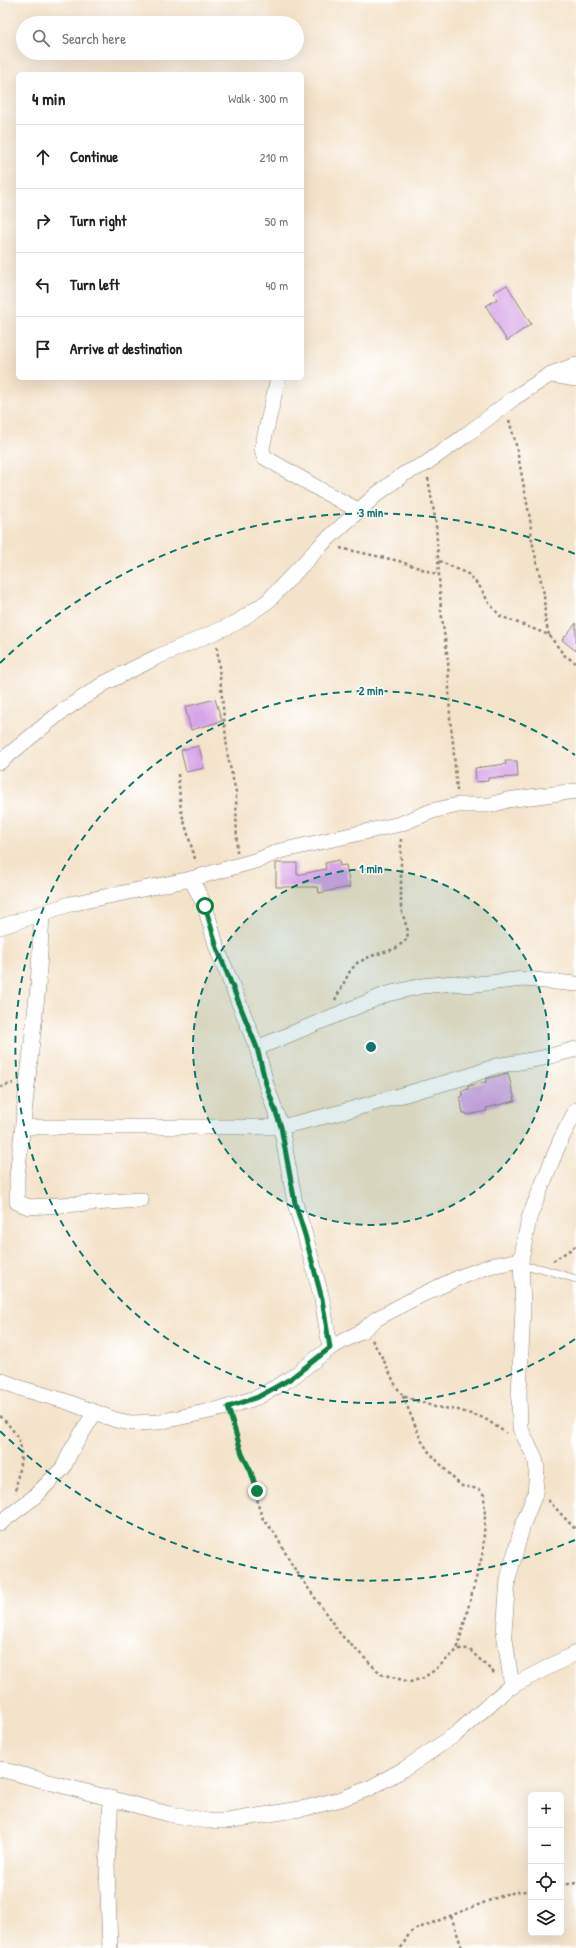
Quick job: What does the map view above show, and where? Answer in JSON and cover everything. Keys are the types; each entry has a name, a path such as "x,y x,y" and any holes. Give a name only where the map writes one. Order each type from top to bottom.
{"street":[{"path":"0,762 61,712 105,683 157,657 236,624 268,601 322,544 358,510 404,474 425,464 551,374 576,365"},
{"path":"551,374 576,378"},
{"path":"278,380 262,448 264,456 358,510"},
{"path":"0,927 70,904 196,878 237,867 280,851 400,824 432,810 458,805 491,805 507,800 576,791"},
{"path":"196,878 217,948 257,1048 266,1084 281,1127 295,1203 322,1299 330,1348"},
{"path":"42,914 38,987 16,1195 17,1202 29,1207 140,1200"},
{"path":"257,1048 321,1020 387,994 422,986 524,979 576,984"},
{"path":"23,1127 281,1127 342,1112 469,1076 496,1066 543,1058 576,1049"},
{"path":"510,1687 504,1632 508,1579 523,1524 535,1494 537,1480 535,1458 520,1428 519,1396 523,1307 522,1263 529,1218 560,1141 576,1110"},
{"path":"0,1380 116,1420 131,1423 159,1422 228,1407 258,1397 290,1379 330,1348 362,1331 376,1319 460,1278 490,1266 522,1263"},
{"path":"0,1523 33,1498 63,1468 71,1451 95,1412"},
{"path":"0,1769 169,1814 208,1821 226,1821 306,1808 341,1799 370,1788 406,1768 456,1734 510,1687 576,1653"},
{"path":"110,1948 107,1866 111,1798"}],"lane":[{"path":"522,1263 576,1279"}],"path":[{"path":"503,407 510,422 516,445 530,519 532,541 544,594 545,619 549,635 564,655 576,663"},
{"path":"425,464 436,524 441,611 448,660 450,718 454,743 458,805"},
{"path":"322,544 399,561 439,575"},
{"path":"439,561 468,574 480,587 489,603 500,616 549,635"},
{"path":"216,633 228,758 236,792 238,835 237,867"},
{"path":"178,774 181,811 196,878"},
{"path":"321,1020 339,993 350,971 357,963 371,956 395,949 407,939 408,931 401,910 400,824"},
{"path":"540,1268 563,1256 576,1246"},
{"path":"362,1331 369,1335 383,1358 396,1386 403,1396 421,1440 429,1452 459,1484 462,1486 475,1487 484,1495 485,1516 482,1552 457,1650"},
{"path":"403,1396 435,1407 458,1410 484,1418 530,1448"},
{"path":"228,1407 242,1454 257,1491 258,1505 263,1519 274,1532 292,1565 341,1635 381,1674 410,1682 423,1678 435,1670 457,1650 463,1648 470,1650 510,1687"},
{"path":"0,1416 20,1440 22,1453 17,1481 16,1511"},
{"path":"537,1480 549,1502 576,1530"},
{"path":"564,1885 576,1883"},
{"path":"401,1948 409,1934 414,1930 506,1894 528,1890"},
{"path":"451,1916 462,1948"}],"building":[{"path":"507,285 531,324 507,341 486,306 497,299 493,293"},
{"path":"576,623 576,651 562,640"},
{"path":"215,699 222,721 191,730 185,707"},
{"path":"199,746 204,768 186,772 181,750"},
{"path":"505,761 517,761 518,777 488,778 488,781 476,782 475,768 506,764"},
{"path":"339,860 340,866 346,865 350,887 319,893 318,887 276,887 276,863 297,863 297,875 326,869 325,863"},
{"path":"508,1073 515,1101 486,1108 487,1111 467,1115 466,1113 463,1113 460,1097 463,1096 461,1091 468,1089 468,1086 486,1082 486,1079"}],"route":[{"path":"205,906 217,948 232,981 239,1005 257,1048 266,1084 281,1127 295,1203 322,1299 330,1348 290,1379 258,1397 228,1407 242,1454 251,1472 257,1491"}]}
